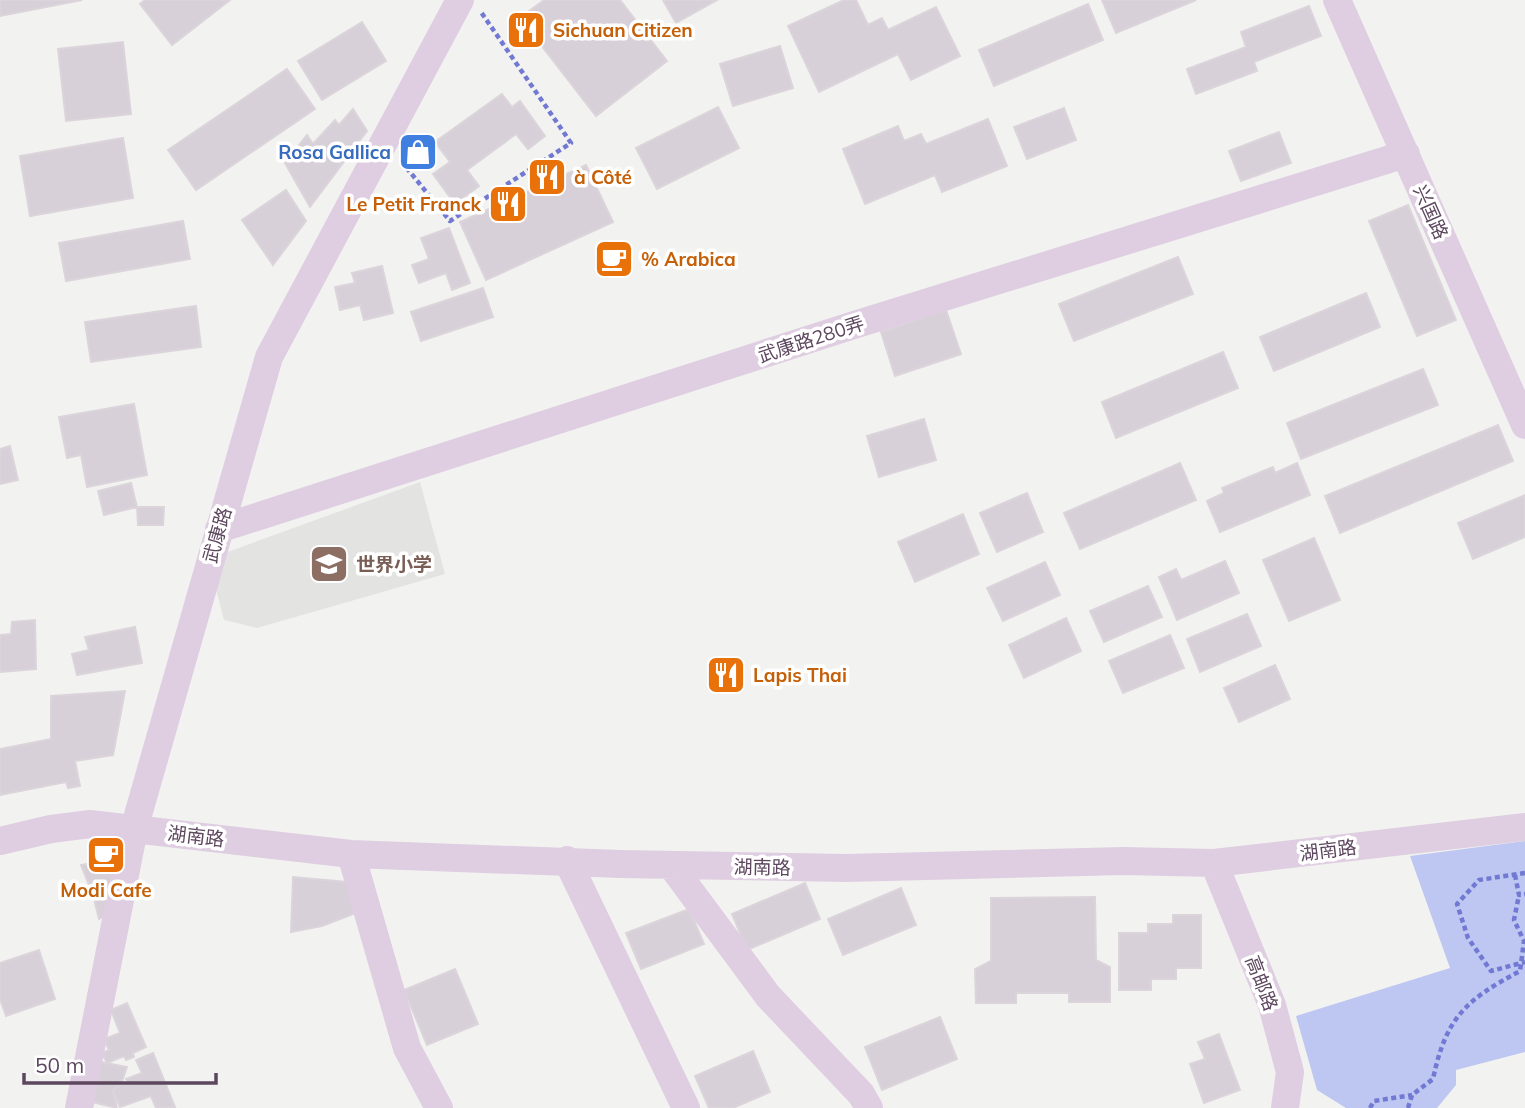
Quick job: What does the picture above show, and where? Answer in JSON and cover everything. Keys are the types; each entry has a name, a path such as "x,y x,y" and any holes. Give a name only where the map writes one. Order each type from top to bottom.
{"street":[{"name":"兴国路","path":"1337,0 1525,425"},
{"name":"武康路","path":"79,1108 134,829 269,357 384,140 470,6"},
{"name":"武康路280弄","path":"219,529 827,334 1406,154"},
{"name":"湖南路","path":"0,841 51,829 90,824 351,854 846,868 1123,861 1213,863 1525,827"},
{"path":"351,854 407,1048 439,1108"},
{"path":"567,860 686,1108"},
{"name":"高邮路","path":"1213,863 1272,1005 1290,1072 1285,1108"},
{"path":"671,865 768,996 861,1094 869,1108"}],"path":[{"path":"384,140 450,221 571,143 470,6"},
{"path":"1523,963 1491,971 1468,938 1457,904 1479,880 1525,873"},
{"path":"1370,1108 1374,1101 1412,1095 1433,1079 1440,1048 1454,1021 1479,994 1520,971 1524,941 1514,920 1522,895 1515,875"},
{"path":"1408,1108 1412,1095"}],"shaded area":[{"name":"世界小学","path":"420,482 445,574 257,628 224,620 212,574 222,554"},
{"path":"1525,841 1525,1052 1456,1070 1456,1085 1437,1108 1346,1108 1317,1090 1296,1016 1450,968 1410,856"}],"building":[{"path":"0,0 82,0 0,16"},
{"path":"145,0 230,0 172,45 140,4"},
{"path":"544,0 620,0 667,61 596,116 520,18"},
{"path":"663,0 717,0 676,23"},
{"path":"844,0 856,0 868,25 882,18 888,30 936,7 960,56 911,80 898,54 819,92 788,26"},
{"path":"1102,0 1196,0 1116,33"},
{"path":"1088,4 1103,40 994,86 979,50"},
{"path":"1309,6 1321,36 1254,62 1257,71 1196,94 1187,69 1246,47 1241,32"},
{"path":"362,22 386,61 322,100 298,61"},
{"path":"123,42 131,114 66,121 58,49"},
{"path":"780,46 793,88 733,106 720,64"},
{"path":"287,69 315,109 196,190 168,150"},
{"path":"502,94 512,107 520,101 545,136 528,149 516,134 467,170 479,186 455,204 433,174 450,162 435,142"},
{"path":"718,107 739,148 657,189 636,148"},
{"path":"1064,108 1076,140 1027,159 1014,127"},
{"path":"353,109 367,131 310,207 285,163 307,135 313,144 335,120 339,125"},
{"path":"988,119 1007,166 942,192 935,175 865,204 843,149 898,126 904,141 921,134 926,144"},
{"path":"1279,132 1291,163 1241,181 1229,151"},
{"path":"123,138 133,198 30,216 20,156"},
{"path":"586,165 613,222 486,280 460,222"},
{"path":"286,190 306,221 273,265 242,220"},
{"path":"1408,205 1456,320 1417,336 1369,221"},
{"path":"183,221 190,259 66,281 59,243"},
{"path":"449,228 470,283 452,290 446,273 419,283 412,265 429,259 421,238"},
{"path":"1178,257 1193,294 1074,341 1059,304"},
{"path":"382,266 393,313 364,320 360,305 340,310 335,287 355,283 352,273"},
{"path":"483,288 493,317 421,341 411,312"},
{"path":"1366,293 1380,327 1274,371 1260,337"},
{"path":"196,306 201,347 91,362 85,322"},
{"path":"946,310 961,354 895,376 881,332"},
{"path":"1223,352 1238,388 1116,438 1102,402"},
{"path":"1423,369 1438,405 1301,459 1287,423"},
{"path":"134,404 147,475 87,487 81,455 67,458 59,417"},
{"path":"924,419 936,460 879,477 867,436"},
{"path":"1498,425 1513,461 1340,533 1325,496"},
{"path":"10,446 18,480 0,484 0,449"},
{"path":"1180,463 1196,500 1080,549 1064,513"},
{"path":"1297,463 1310,495 1220,532 1207,501 1224,493 1222,488 1273,467 1275,473"},
{"path":"131,483 137,507 104,515 98,491"},
{"path":"1027,493 1043,532 997,552 980,513"},
{"path":"1525,495 1525,537 1473,559 1458,523"},
{"path":"137,507 164,507 163,525 138,525"},
{"path":"963,514 979,554 915,582 898,542"},
{"path":"1314,538 1340,600 1289,621 1263,560"},
{"path":"1225,561 1239,593 1177,620 1159,577 1176,569 1181,580"},
{"path":"1045,562 1060,595 1003,621 987,588"},
{"path":"1148,586 1162,617 1104,642 1090,611"},
{"path":"1247,614 1261,646 1200,672 1187,639"},
{"path":"1066,618 1081,651 1024,678 1009,645"},
{"path":"35,620 36,669 0,672 0,635 11,634 12,622"},
{"path":"135,627 142,663 77,675 72,654 89,650 85,637"},
{"path":"1170,635 1184,668 1123,693 1109,661"},
{"path":"1275,665 1290,699 1239,722 1224,688"},
{"path":"125,691 113,755 75,761 80,786 68,788 66,782 0,795 0,749 51,739 51,696"},
{"path":"110,860 119,875 116,909 99,919 81,865"},
{"path":"293,877 347,882 361,911 322,926 291,932"},
{"path":"805,883 820,919 747,950 732,914"},
{"path":"901,888 916,925 843,955 828,919"},
{"path":"1095,897 1096,960 1110,967 1110,1002 1069,1002 1069,993 1016,993 1016,1003 976,1003 975,969 991,961 991,898"},
{"path":"689,909 704,944 641,969 626,933"},
{"path":"1173,915 1201,915 1201,968 1176,968 1176,979 1151,979 1151,990 1119,990 1119,933 1148,933 1148,924 1173,924"},
{"path":"39,950 55,999 6,1016 0,999 0,963"},
{"path":"455,969 478,1024 427,1045 404,990"},
{"path":"127,1003 146,1047 133,1053 134,1057 126,1060 124,1056 107,1063 102,1053 109,1050 104,1039 120,1033 111,1010"},
{"path":"940,1017 957,1059 882,1090 865,1047"},
{"path":"1219,1034 1240,1090 1204,1103 1190,1064 1205,1059 1198,1042"},
{"path":"753,1051 770,1092 733,1108 709,1108 695,1076"},
{"path":"153,1053 175,1107 156,1108 151,1096 120,1107 113,1091 118,1085 128,1082 126,1079 142,1073 136,1060"},
{"path":"101,1062 127,1067 121,1084 113,1091 117,1108 92,1102"}],"place":[{"name":"Sichuan Citizen","path":"526,30"},
{"name":"Rosa Gallica","path":"418,152"},
{"name":"à Côté","path":"547,177"},
{"name":"Le Petit Franck","path":"508,204"},
{"name":"% Arabica","path":"614,259"},
{"name":"世界小学","path":"329,564"},
{"name":"Lapis Thai","path":"726,675"},
{"name":"Modi Cafe","path":"106,855"}]}
